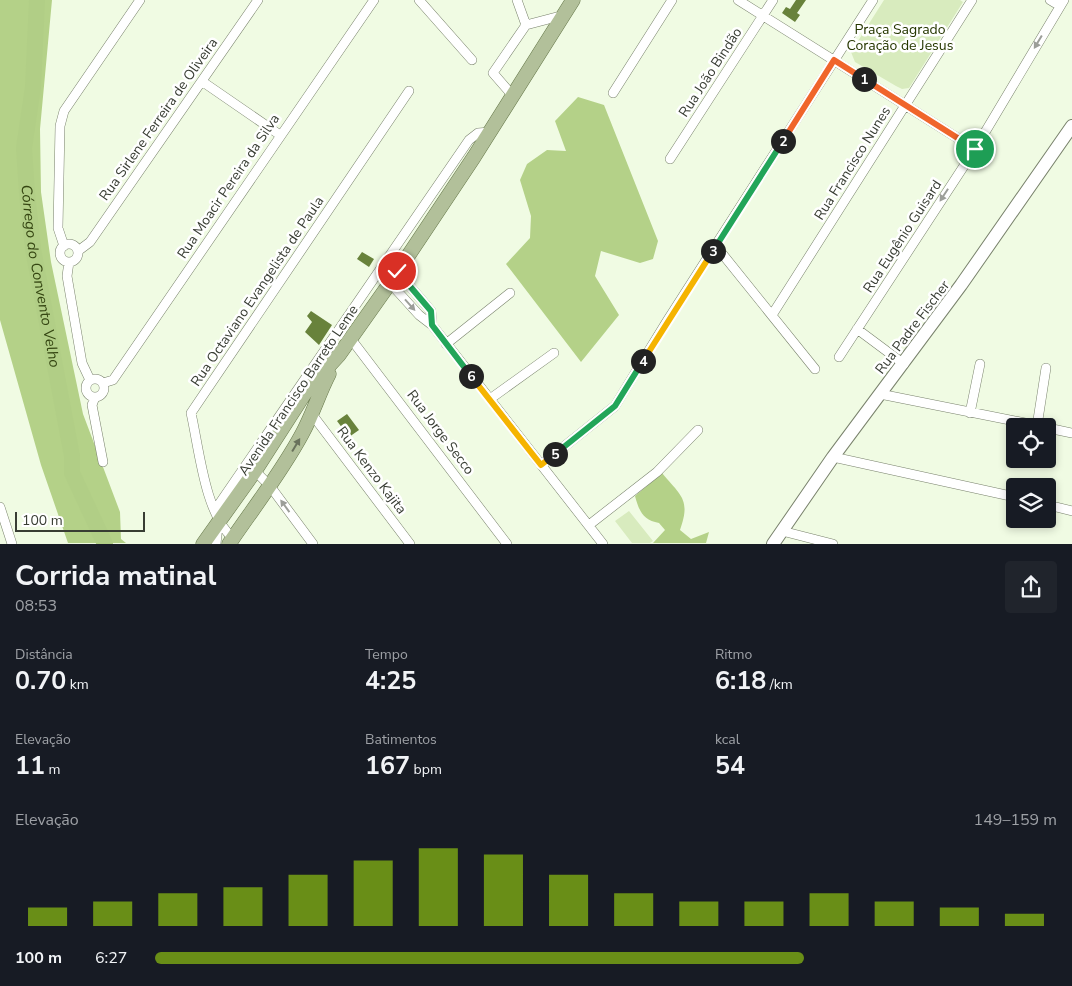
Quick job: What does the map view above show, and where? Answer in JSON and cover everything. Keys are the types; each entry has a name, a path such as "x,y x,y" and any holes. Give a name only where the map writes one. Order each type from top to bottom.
{"main road":[{"name":"Avenida Francisco Barreto Leme","path":"231,541 270,486 303,433 318,394 339,356 490,132 574,0"},
{"name":"Rua Padre Fischer","path":"773,544 833,457 904,364 1072,126"},
{"name":"Avenida Francisco Barreto Leme","path":"203,544 217,516 255,471 307,390 339,356"}],"street":[{"path":"64,246 58,228 60,126 64,111 140,0"},
{"name":"Rua Sirlene Ferreira de Oliveira","path":"78,250 90,242 258,0"},
{"name":"Rua Moacir Pereira da Silva","path":"103,383 113,380 374,0"},
{"path":"418,0 472,60"},
{"path":"517,0 526,25"},
{"path":"613,93 672,0"},
{"path":"738,0 975,149"},
{"name":"Rua João Bindão","path":"670,159 773,0"},
{"path":"541,465 615,406 667,321 873,0"},
{"name":"Rua Francisco Nunes","path":"772,315 972,0"},
{"path":"1050,0 1062,3"},
{"name":"Rua Eugênio Guisard","path":"840,357 975,149 1062,3"},
{"path":"513,96 493,73 526,25 564,15"},
{"path":"202,82 280,135"},
{"name":"Rua Octaviano Evangelista de Paula","path":"217,516 207,486 191,413 408,91"},
{"name":"Avenida Francisco Barreto Leme","path":"217,516 469,140 478,133 490,132"},
{"path":"69,244 78,250 74,260 69,262 61,256 61,250 69,244"},
{"path":"716,246 815,369"},
{"path":"69,262 67,276 82,363 90,380"},
{"path":"393,277 419,315 432,325 603,544"},
{"path":"393,277 431,311 432,325"},
{"path":"446,344 510,293"},
{"path":"857,329 904,364"},
{"name":"Rua Jorge Secco","path":"351,339 507,544"},
{"path":"490,399 554,353"},
{"path":"970,413 980,364"},
{"path":"1039,418 1046,368"},
{"path":"90,380 99,380 103,383 103,392 95,397 92,405 102,462"},
{"path":"90,380 87,384 88,392 95,397"},
{"path":"880,394 1006,420"},
{"name":"Rua Kenzo Kajita","path":"311,413 410,544"},
{"path":"589,525 657,472 698,430"},
{"path":"1056,430 1072,433"},
{"path":"833,457 1006,495"},
{"path":"255,471 270,486 313,544"},
{"path":"0,507 12,544"},
{"path":"1056,507 1072,511"},
{"path":"217,516 231,541"},
{"path":"216,544 217,516"},
{"path":"782,531 833,544"}],"green space":[{"path":"0,0 52,0 40,129 41,192 51,262 83,414 120,512 121,539 126,543 68,543 41,465 0,320"},
{"name":"Praça Sagrado Coração de Jesus","path":"884,0 960,0 963,2 909,88 902,89 855,62 851,52"},
{"path":"578,97 604,105 658,241 653,259 640,263 601,251 595,276 619,315 581,362 506,264 530,238 531,216 520,180 527,164 547,150 566,151 555,121"},
{"path":"662,473 679,493 684,504 680,530 691,539 709,532 706,543 653,543 665,530 659,523 649,520 642,514 635,496"},
{"path":"629,511 653,541 650,543 632,543 615,521"}],"building":[{"path":"796,0 806,0 797,13 800,15 795,22 782,13 786,7 790,9"},
{"path":"362,252 374,259 369,267 357,259"},
{"path":"311,311 332,325 319,345 305,332 312,322 307,316"},
{"path":"347,414 359,430 349,437 337,421"}],"waterway":[{"name":"Córrego do Convento Velho","path":"37,0 33,87 24,148 33,249 72,456 72,473 105,544"}],"route":[{"path":"397,271 431,311 432,325 541,465 615,406 667,321 834,60 975,149"}]}
